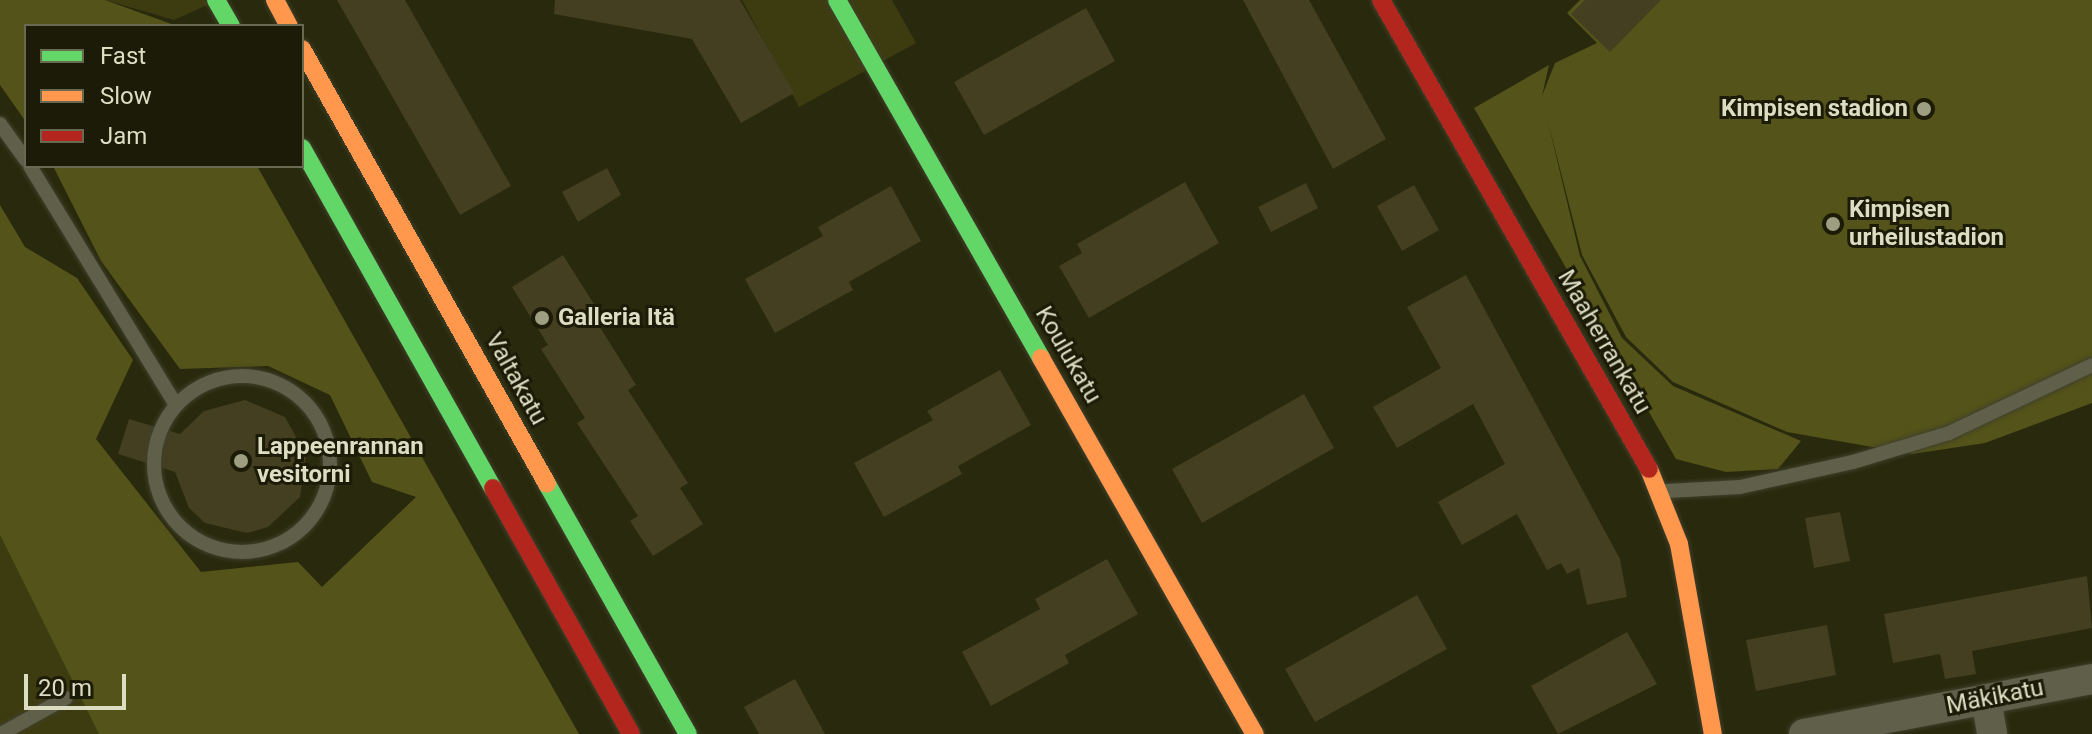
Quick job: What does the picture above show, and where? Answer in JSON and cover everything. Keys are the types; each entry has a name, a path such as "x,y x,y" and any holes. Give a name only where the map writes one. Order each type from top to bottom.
{"street":[{"path":"216,0 230,24"},
{"path":"275,0 288,24"},
{"name":"Koulukatu","path":"837,0 1255,734"},
{"name":"Maaherrankatu","path":"1381,0 1662,491 1679,544 1713,734"},
{"name":"Valtakatu","path":"304,53 688,734"},
{"path":"304,152 631,734"},
{"name":"Mäkikatu","path":"1804,734 2092,679"},
{"path":"1986,699 1992,734"}],"lane":[{"path":"0,124 24,157"},
{"path":"31,168 176,405"},
{"path":"1662,491 1740,487 1853,462 1949,433 2092,365"},
{"path":"241,377 283,386 306,404 330,456 316,512 297,533 271,548 228,550 188,534 168,513 154,457 176,405 200,387 241,377"},
{"path":"1,734 66,698"}],"shaded area":[{"path":"0,0 105,0 171,24 24,24 24,119 0,85"},
{"path":"105,0 218,0 174,20"},
{"path":"742,0 892,0 916,43 799,107"},
{"name":"Kimpisen urheilustadion","path":"1580,0 2092,0 2092,403 1985,443 1912,454 1787,432 1673,382 1626,337 1582,255 1548,122 1580,256 1622,338 1673,386 1801,441 1778,469 1726,472 1676,459 1474,108 1549,65 1542,96 1555,63 1597,43 1567,13"},
{"path":"54,168 258,168 579,734 99,734 0,535 0,205 25,247 77,278 133,360 96,439 201,572 298,562 322,587 416,497 372,482 330,395 268,366 180,369 101,261"},
{"path":"0,535 98,731 99,734 0,734"}],"building":[{"path":"337,0 405,0 511,186 460,215"},
{"path":"555,0 740,0 794,93 741,123 692,39 554,14"},
{"path":"1243,0 1309,0 1386,139 1333,169"},
{"path":"1585,0 1661,0 1610,52 1571,14"},
{"path":"1086,8 1115,61 984,135 954,82"},
{"path":"607,168 621,195 578,222 562,192"},
{"path":"1185,182 1219,243 1089,318 1059,266 1082,253 1077,244"},
{"path":"1306,183 1318,208 1271,232 1258,207"},
{"path":"1414,185 1439,230 1402,251 1377,206"},
{"path":"891,186 921,241 849,282 853,290 775,333 745,279 823,236 818,227"},
{"path":"563,255 599,312 593,316 636,385 628,390 688,483 680,488 703,524 653,556 630,521 638,516 577,423 585,418 541,349 548,345 512,287"},
{"path":"1466,275 1620,559 1627,597 1587,605 1579,568 1567,574 1561,563 1547,570 1517,514 1462,545 1438,502 1505,464 1473,404 1397,448 1373,407 1441,368 1407,307"},
{"path":"1000,370 1031,425 958,466 962,474 884,517 854,463 933,420 927,411"},
{"path":"1304,394 1334,448 1202,523 1172,469"},
{"name":"Lappeenrannan vesitorni","path":"245,400 285,417 306,455 300,497 268,527 247,533 205,523 189,508 175,472 118,454 129,419 180,434 204,411"},
{"path":"1840,512 1850,561 1814,568 1805,518"},
{"path":"1107,559 1138,614 1065,655 1069,663 991,706 962,652 1040,609 1035,599"},
{"path":"2087,576 2092,628 1972,651 1976,674 1945,679 1940,654 1893,663 1884,614"},
{"path":"1417,595 1447,649 1315,722 1285,669"},
{"path":"1827,625 1836,675 1756,691 1746,640"},
{"path":"1627,632 1657,684 1558,734 1531,686"},
{"path":"795,679 825,734 759,734 744,707"}],"traffic: fast":[{"path":"216,0 230,24"},
{"path":"837,0 1041,358"},
{"path":"304,152 493,488"},
{"path":"547,484 688,734"}],"traffic: slow":[{"path":"275,0 288,24"},
{"path":"304,53 547,484"},
{"path":"1041,358 1255,734"},
{"path":"1649,469 1679,544 1713,734"}],"traffic: jam":[{"path":"1381,0 1649,469"},
{"path":"493,488 631,734"}],"place":[{"name":"Kimpisen stadion","path":"1924,109"},
{"name":"Kimpisen urheilustadion","path":"1833,224"},
{"name":"Galleria Itä","path":"542,318"},
{"name":"Lappeenrannan vesitorni","path":"241,461"}]}
